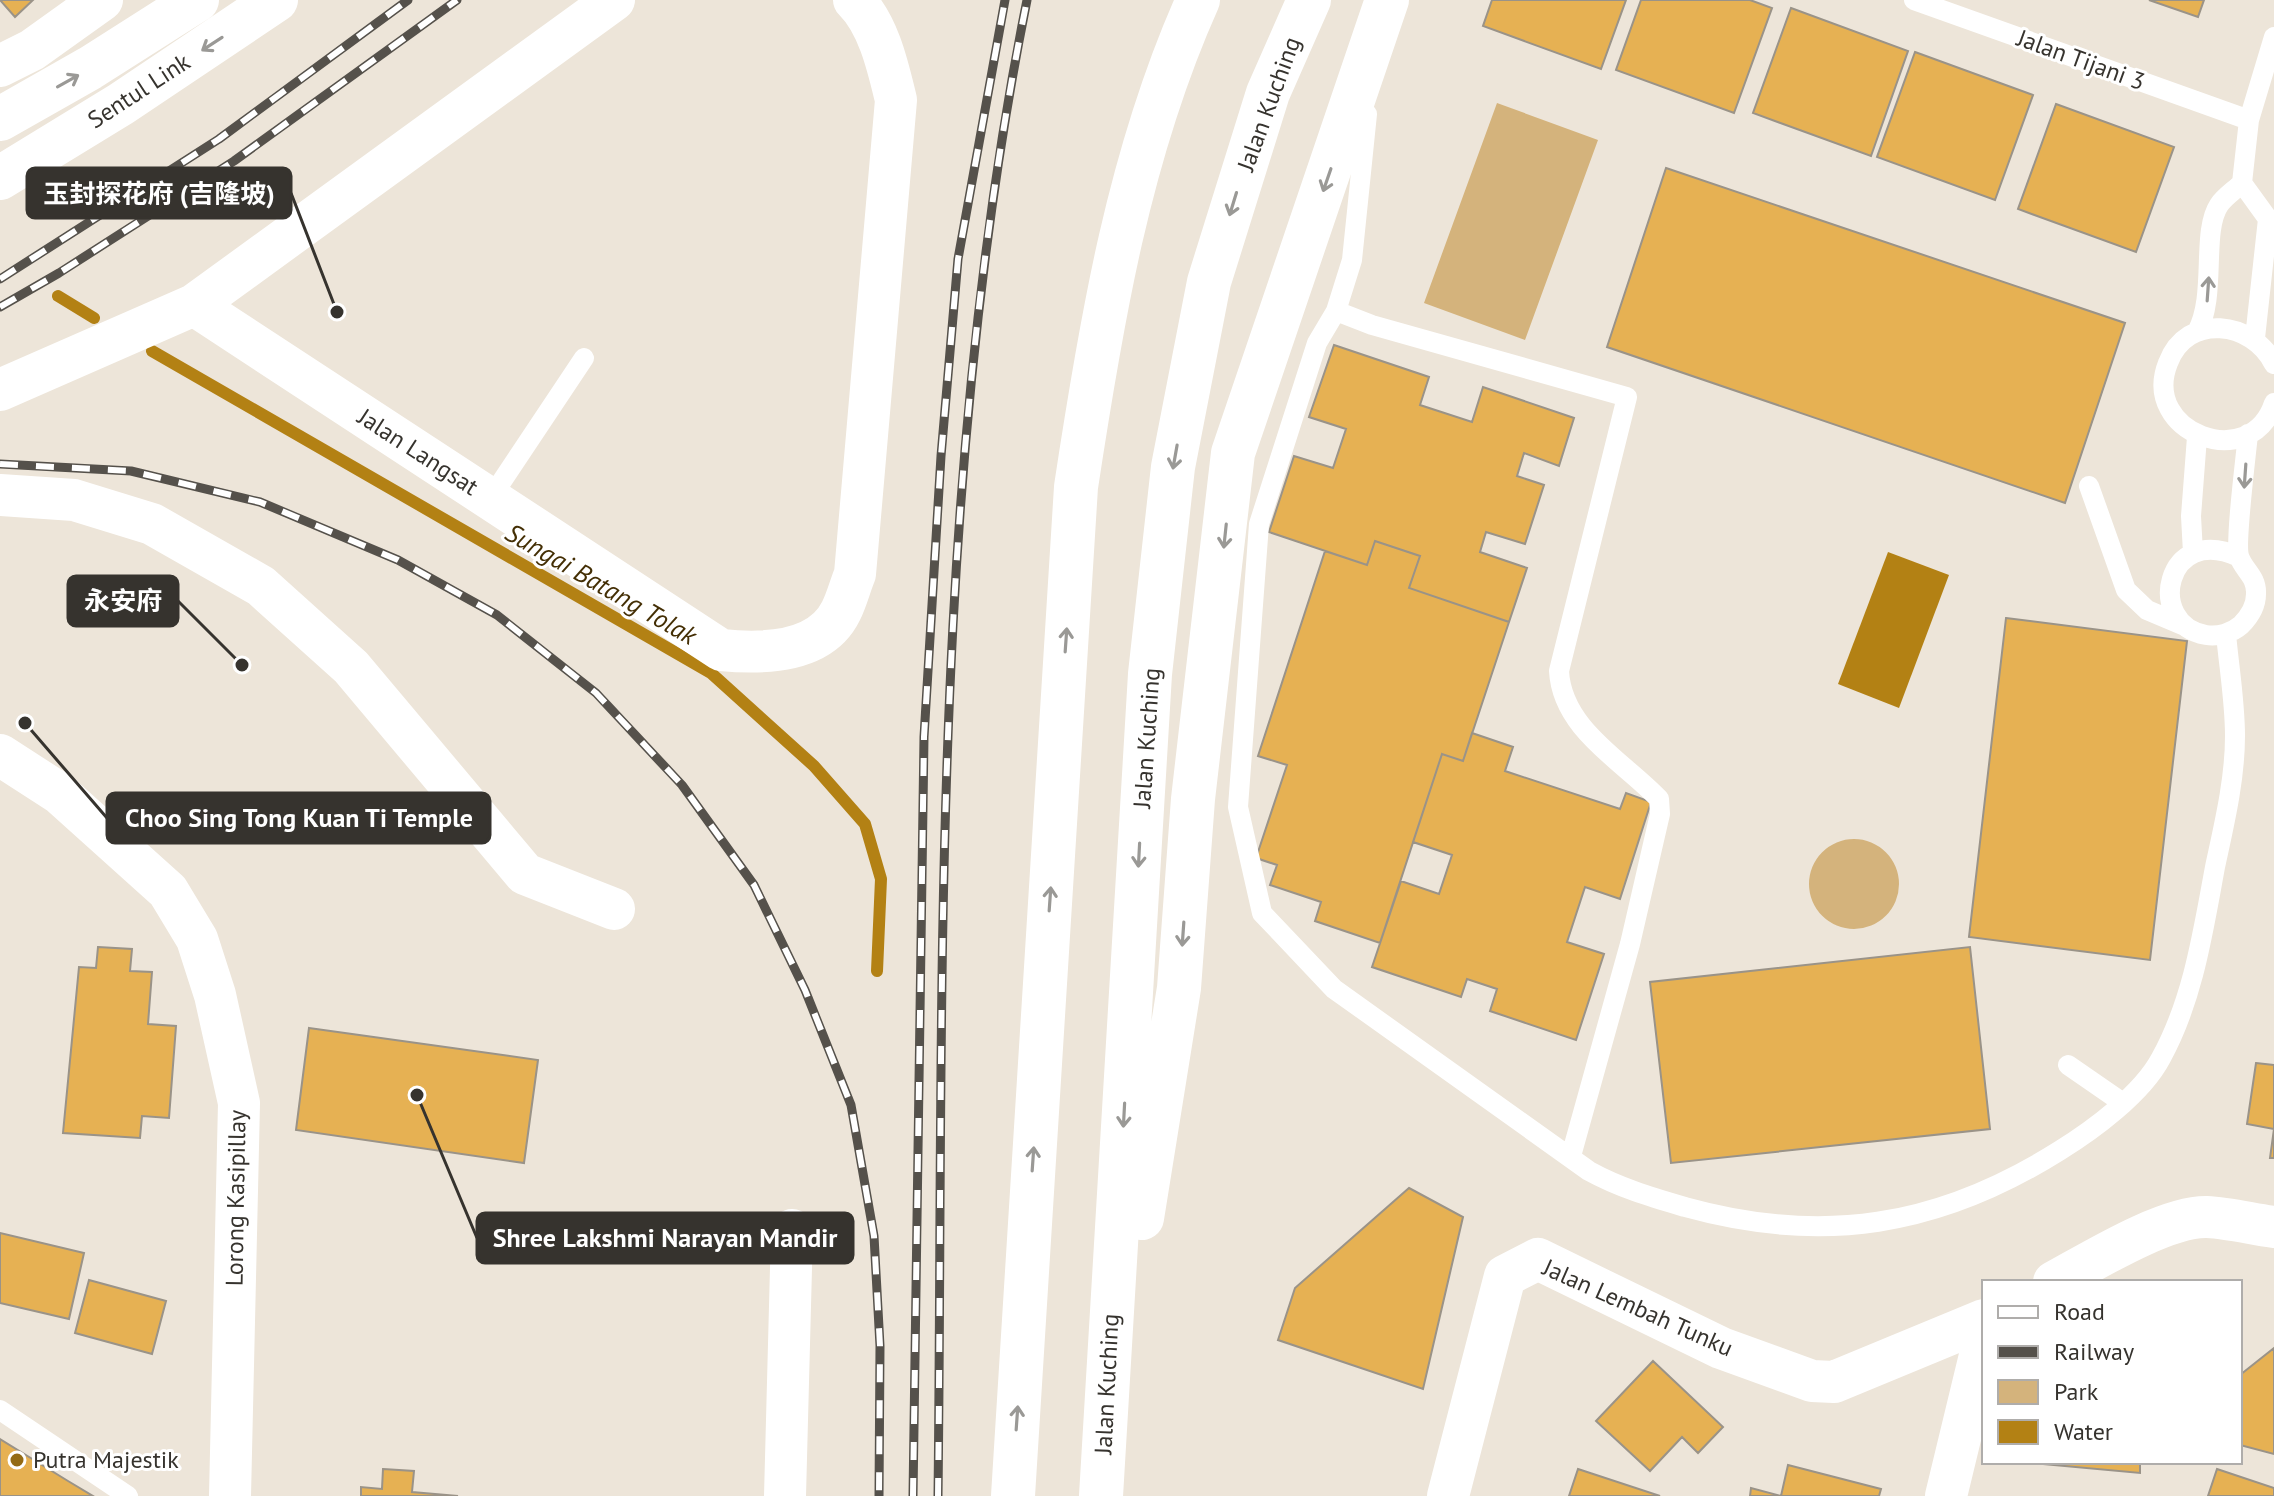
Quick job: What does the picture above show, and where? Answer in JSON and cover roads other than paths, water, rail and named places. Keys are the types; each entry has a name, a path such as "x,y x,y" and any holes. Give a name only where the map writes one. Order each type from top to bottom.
{"main road":[{"name":"Sentul Link","path":"0,119 90,68 197,0"},
{"name":"Sentul Link","path":"0,178 121,104 276,0"},
{"path":"1013,1496 1076,487 1100,333 1121,240 1147,140 1198,0"},
{"name":"Jalan Kuching","path":"1102,1484 1150,674 1173,467 1209,282 1268,93 1309,0"},
{"path":"1102,1484 1179,988 1193,799 1233,453 1389,0"}],"street":[{"path":"16,58 102,0"},
{"path":"0,390 194,305 614,0"},
{"name":"Jalan Langsat","path":"194,305 721,650 758,654 798,647 840,614 855,574 896,100 885,56 861,7 854,0"},
{"path":"0,495 74,500 152,524 261,586 351,667 525,874 614,909"},
{"name":"Lorong Kasipillay","path":"0,755 59,793 168,891 197,939 215,995 239,1103 230,1496"},
{"path":"2058,1280 2122,1245 2193,1219 2206,1217 2274,1227"},
{"path":"785,1496 792,1230"},
{"name":"Jalan Lembah Tunku","path":"1448,1496 1505,1276 1538,1259 1721,1348 1812,1381 1834,1382 1982,1321"},
{"path":"1946,1496 1982,1347"}],"lane":[{"path":"1389,0 1363,136 1352,260 1336,311 1317,343 1259,524 1238,807 1262,913 1334,989 1621,1189 1733,1220 1787,1227 1874,1225 1972,1198 2029,1170 2081,1138 2123,1103 2160,1061 2186,1000 2202,937 2227,808 2235,737 2226,634"},
{"name":"Jalan Tijani 3","path":"1914,0 2249,120"},
{"path":"2273,409 2248,434 2220,441 2197,437 2174,416 2163,381 2174,353 2197,332 2206,315 2211,245 2218,205 2242,183 2249,120 2274,37"},
{"path":"2242,183 2268,219 2264,343 2274,364"},
{"path":"1336,311 1372,325 1627,397 1559,671 1560,689 1583,727 1634,779 1659,799 1660,814 1630,944 1571,1156"},
{"path":"2197,332 2214,327 2234,329 2264,343"},
{"path":"490,499 584,358"},
{"path":"2239,557 2248,434"},
{"path":"2193,553 2197,437"},
{"path":"2089,486 2126,590 2147,610 2185,626 2211,636 2226,634 2239,627 2253,610 2257,596 2249,568 2239,557 2223,549 2193,553 2174,570 2169,592 2172,607 2185,626"},
{"path":"2068,1065 2123,1103"},
{"path":"0,1410 128,1496"}],"water":[{"path":"1888,552 1949,575 1899,708 1838,684"}],"waterway":[{"name":"Sungai Batang Tolak","path":"58,296 94,318"},
{"name":"Sungai Batang Tolak","path":"152,351 711,673 814,766 865,824 881,879 877,971"}],"railway":[{"path":"0,279 219,139 408,0"},
{"path":"0,307 234,161 457,0"},
{"path":"913,1496 924,737 941,456 958,259 1005,0"},
{"path":"938,1496 943,933 957,558 972,371 995,185 1027,0"},
{"path":"0,464 131,471 260,502 398,560 497,615 596,693 682,785 754,885 805,990 851,1105 874,1236 880,1346 879,1496"}],"place":[{"name":"玉封探花府 (吉隆坡)","path":"337,312"},
{"name":"永安府","path":"242,665"},
{"name":"Choo Sing Tong Kuan Ti Temple","path":"25,723"},
{"name":"Shree Lakshmi Narayan Mandir","path":"417,1095"},
{"name":"Putra Majestik","path":"17,1460"}]}
